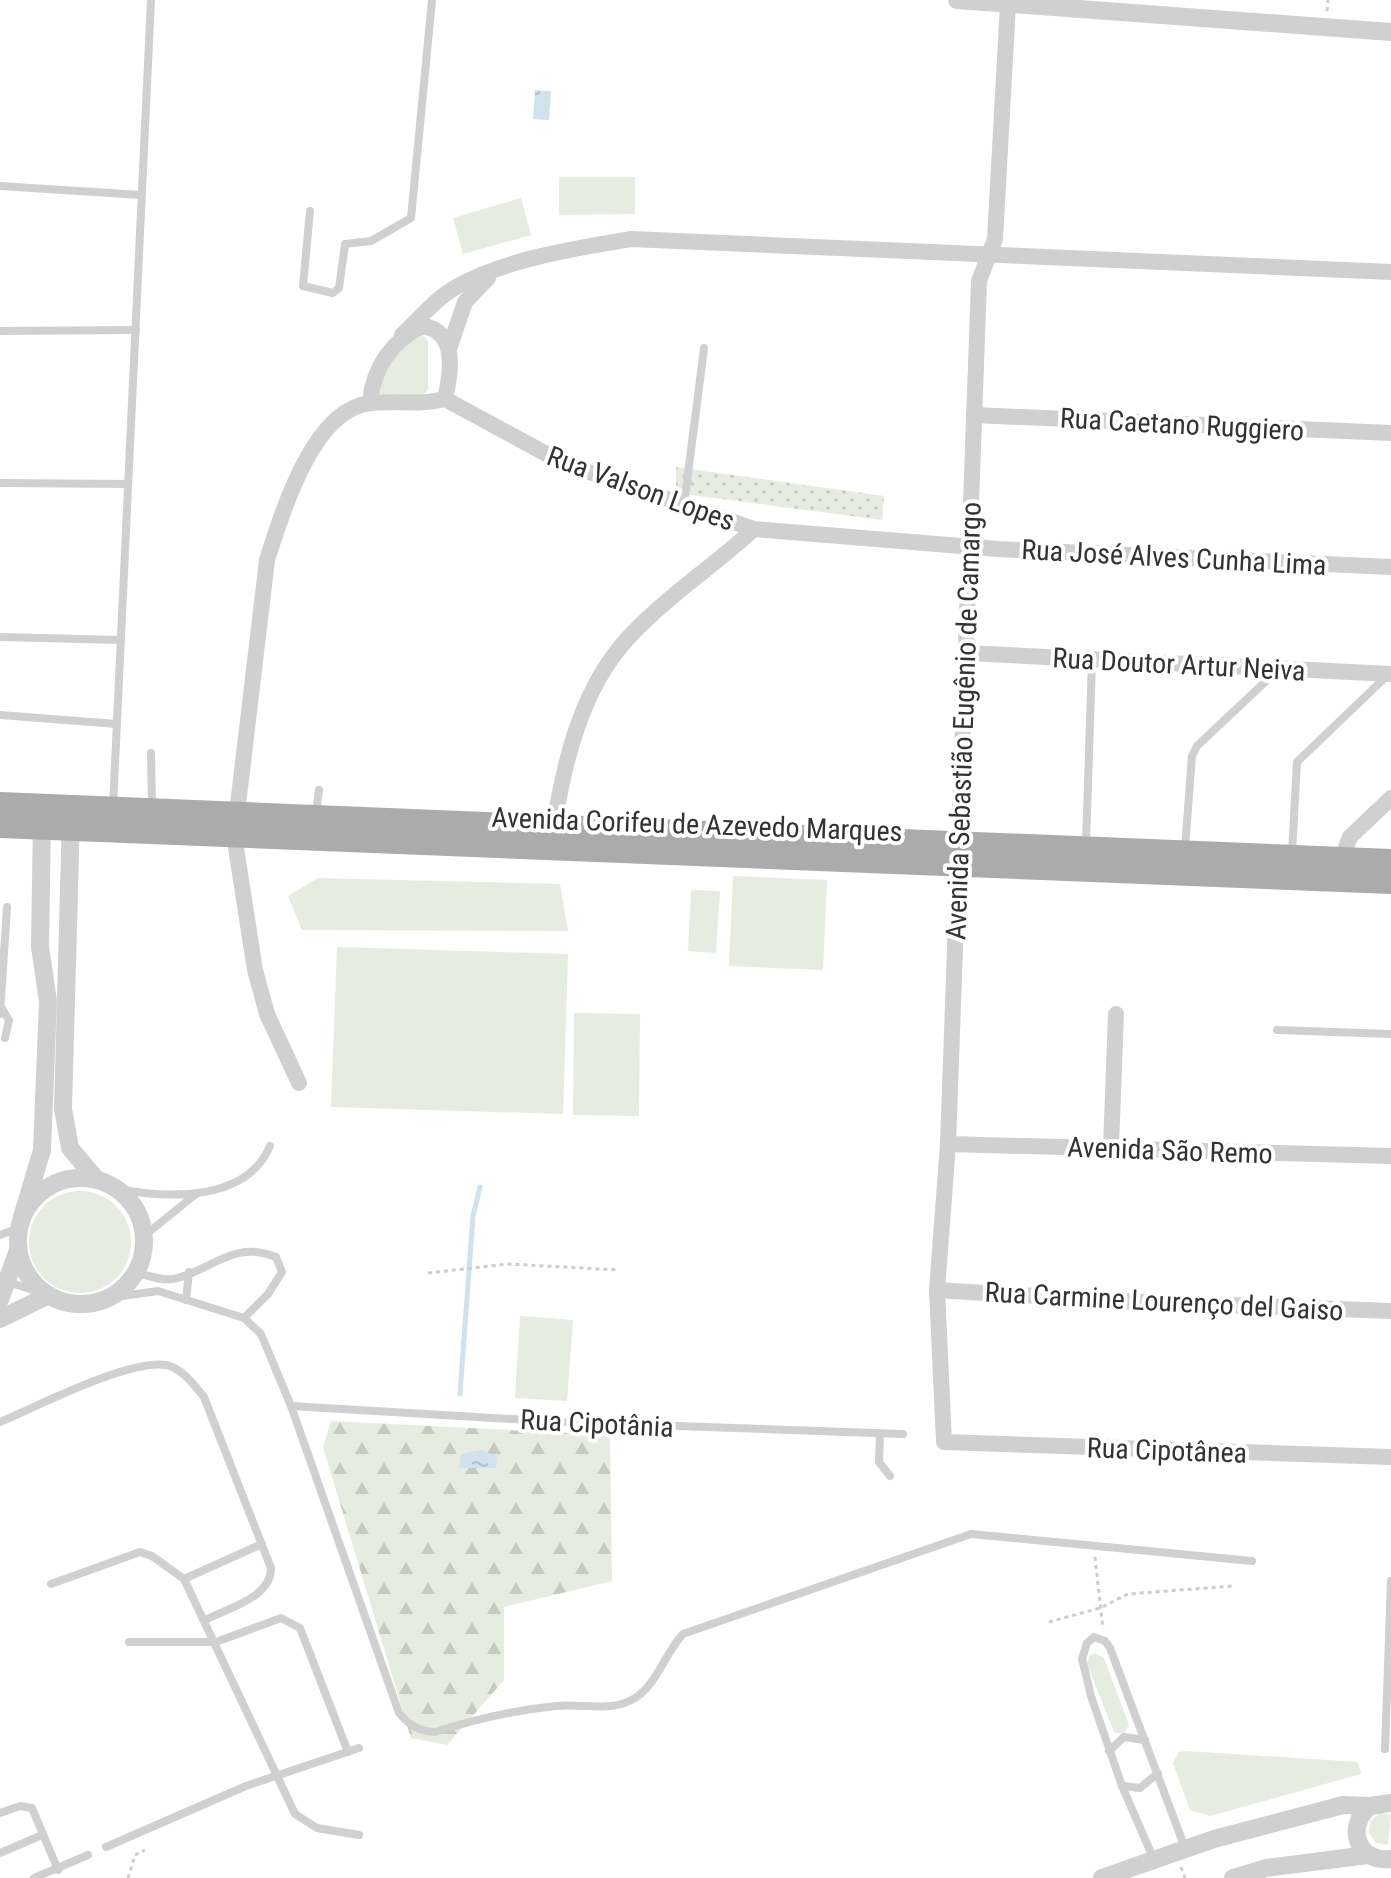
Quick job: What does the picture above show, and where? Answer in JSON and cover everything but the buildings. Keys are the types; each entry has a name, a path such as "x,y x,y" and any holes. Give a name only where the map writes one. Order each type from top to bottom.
{"main road":[{"name":"Avenida Corifeu de Azevedo Marques","path":"0,804 42,816 235,824 431,843 957,854 1339,869 1391,861"},
{"name":"Avenida Corifeu de Azevedo Marques","path":"71,818 113,809 152,810 235,824 316,817 554,827 957,854"},
{"name":"Avenida Corifeu de Azevedo Marques","path":"0,826 42,816"},
{"path":"431,843 443,835 548,836 554,827"},
{"name":"Avenida Corifeu de Azevedo Marques","path":"1339,869 1391,882"}],"street":[{"path":"957,0 1391,32"},
{"name":"Avenida Sebastião Eugênio de Camargo","path":"944,1442 937,1290 948,1144 979,281 995,239 1008,4"},
{"path":"370,402 372,383 402,335 434,303 459,285 575,248 631,239 988,257 1391,272"},
{"path":"299,1083 267,1014 259,985 235,824 267,560 280,520 310,452 340,413 370,402 407,405 445,399 449,382 449,349 465,302 496,272"},
{"path":"402,335 423,326 430,327 443,336 449,349"},
{"name":"Rua Valson Lopes","path":"445,399 563,463 754,529"},
{"name":"Rua Caetano Ruggiero","path":"974,415 1391,433"},
{"path":"554,827 572,747 604,669 638,629 754,529"},
{"name":"Rua José Alves Cunha Lima","path":"754,529 971,547 1391,567"},
{"name":"Rua Doutor Artur Neiva","path":"966,653 1390,674"},
{"path":"1339,869 1350,837 1391,798"},
{"path":"3,1287 18,1248 21,1223 42,1150 48,1001 40,947 42,816"},
{"path":"71,818 63,1109 70,1148 96,1179"},
{"path":"1111,1147 1116,1014"},
{"name":"Avenida São Remo","path":"948,1144 1391,1156"},
{"path":"18,1248 29,1275 49,1295 81,1304 108,1298 135,1272 143,1255 144,1236 136,1210 118,1189 96,1179 73,1178 52,1184 34,1198 21,1223"},
{"name":"Rua Carmine Lourenço del Gaiso","path":"937,1290 1119,1301 1391,1311"},
{"path":"0,1319 49,1295"},
{"name":"Rua Cipotânea","path":"944,1442 1391,1457"},
{"path":"1102,1878 1185,1849 1331,1808 1391,1803"},
{"path":"1370,1806 1357,1820 1355,1830 1361,1848 1383,1860"},
{"path":"1233,1878 1266,1868 1383,1860"}],"lane":[{"path":"113,809 151,0"},
{"path":"310,211 303,286 333,293 339,288 345,244 371,241 411,218 432,0"},
{"path":"0,186 141,195"},
{"path":"0,331 136,330"},
{"path":"684,506 704,348"},
{"path":"0,483 128,484"},
{"path":"0,637 121,640"},
{"path":"1085,859 1092,661"},
{"path":"1184,863 1192,756 1197,746 1265,682 1268,668"},
{"path":"1291,867 1297,762 1390,674"},
{"path":"0,715 117,724"},
{"path":"151,753 152,810"},
{"path":"316,817 319,790"},
{"path":"0,1030 5,1038 9,1020 1,1010 7,907"},
{"path":"1277,1030 1391,1034"},
{"path":"118,1189 197,1193 247,1179 263,1164 270,1146"},
{"path":"144,1236 197,1193"},
{"path":"0,1235 21,1223"},
{"path":"135,1272 173,1279 227,1256 263,1251 276,1257 282,1272 278,1281 244,1318"},
{"path":"186,1300 189,1272"},
{"path":"3,1287 49,1295"},
{"path":"108,1298 158,1291 244,1318 261,1334 291,1406 399,1713 411,1727 435,1732 555,1706 619,1706 650,1684 670,1648 683,1634 971,1534 1252,1561"},
{"path":"0,1422 134,1367 168,1365 191,1381 204,1397 271,1568 268,1585 205,1620"},
{"name":"Rua Cipotânia","path":"291,1406 562,1422 903,1434"},
{"path":"880,1434 879,1462 890,1476"},
{"path":"184,1579 262,1544"},
{"path":"51,1584 140,1552 165,1564 184,1579 216,1642 274,1777 295,1814 317,1828 359,1835"},
{"path":"1385,1749 1391,1581"},
{"path":"129,1642 216,1642 281,1618 295,1623 300,1628 348,1752"},
{"path":"1154,1860 1109,1751 1082,1659 1091,1639 1105,1641 1185,1849"},
{"path":"1109,1751 1124,1737 1145,1740"},
{"path":"106,1847 274,1777 359,1748"},
{"path":"1122,1786 1140,1788 1158,1773"},
{"path":"0,1813 20,1806 32,1808 58,1870"},
{"path":"0,1853 42,1835"},
{"path":"34,1878 88,1855"}],"path":[{"path":"428,1273 508,1264 619,1270"},
{"path":"1097,1566 1105,1641"},
{"path":"1049,1622 1100,1608 1128,1594 1233,1586"},
{"path":"128,1878 135,1855 145,1850"}],"green space":[{"path":"559,177 635,177 635,214 559,215"},
{"path":"521,198 531,235 463,254 453,218"},
{"path":"424,336 428,342 428,390 421,397 373,396 385,368 397,351"},
{"path":"676,467 884,496 882,520 676,493"},
{"path":"733,876 827,880 823,970 729,966"},
{"path":"318,878 560,884 568,931 302,930 288,896"},
{"path":"691,890 720,891 716,953 688,951"},
{"path":"337,947 568,954 563,1114 331,1107"},
{"path":"574,1013 640,1014 639,1116 573,1115"},
{"path":"80,1191 99,1195 116,1206 127,1223 131,1242 127,1261 116,1278 99,1289 80,1293 61,1289 44,1278 33,1261 29,1242 33,1223 44,1206 61,1195"},
{"path":"520,1316 573,1320 567,1401 515,1398"},
{"path":"331,1421 610,1435 612,1581 504,1607 504,1680 447,1745 411,1738 323,1447"},
{"path":"1095,1653 1104,1658 1129,1725 1124,1734 1114,1732 1087,1664 1089,1656"},
{"path":"1179,1752 1358,1762 1361,1774 1210,1816 1190,1810 1173,1763"},
{"path":"1380,1813 1391,1815 1388,1845 1376,1843 1369,1833 1370,1821"}],"water":[{"path":"535,90 551,91 549,120 533,119"},
{"path":"481,1450 497,1456 496,1468 459,1468 461,1454"}],"waterway":[{"path":"460,1394 473,1216 480,1187"}]}
